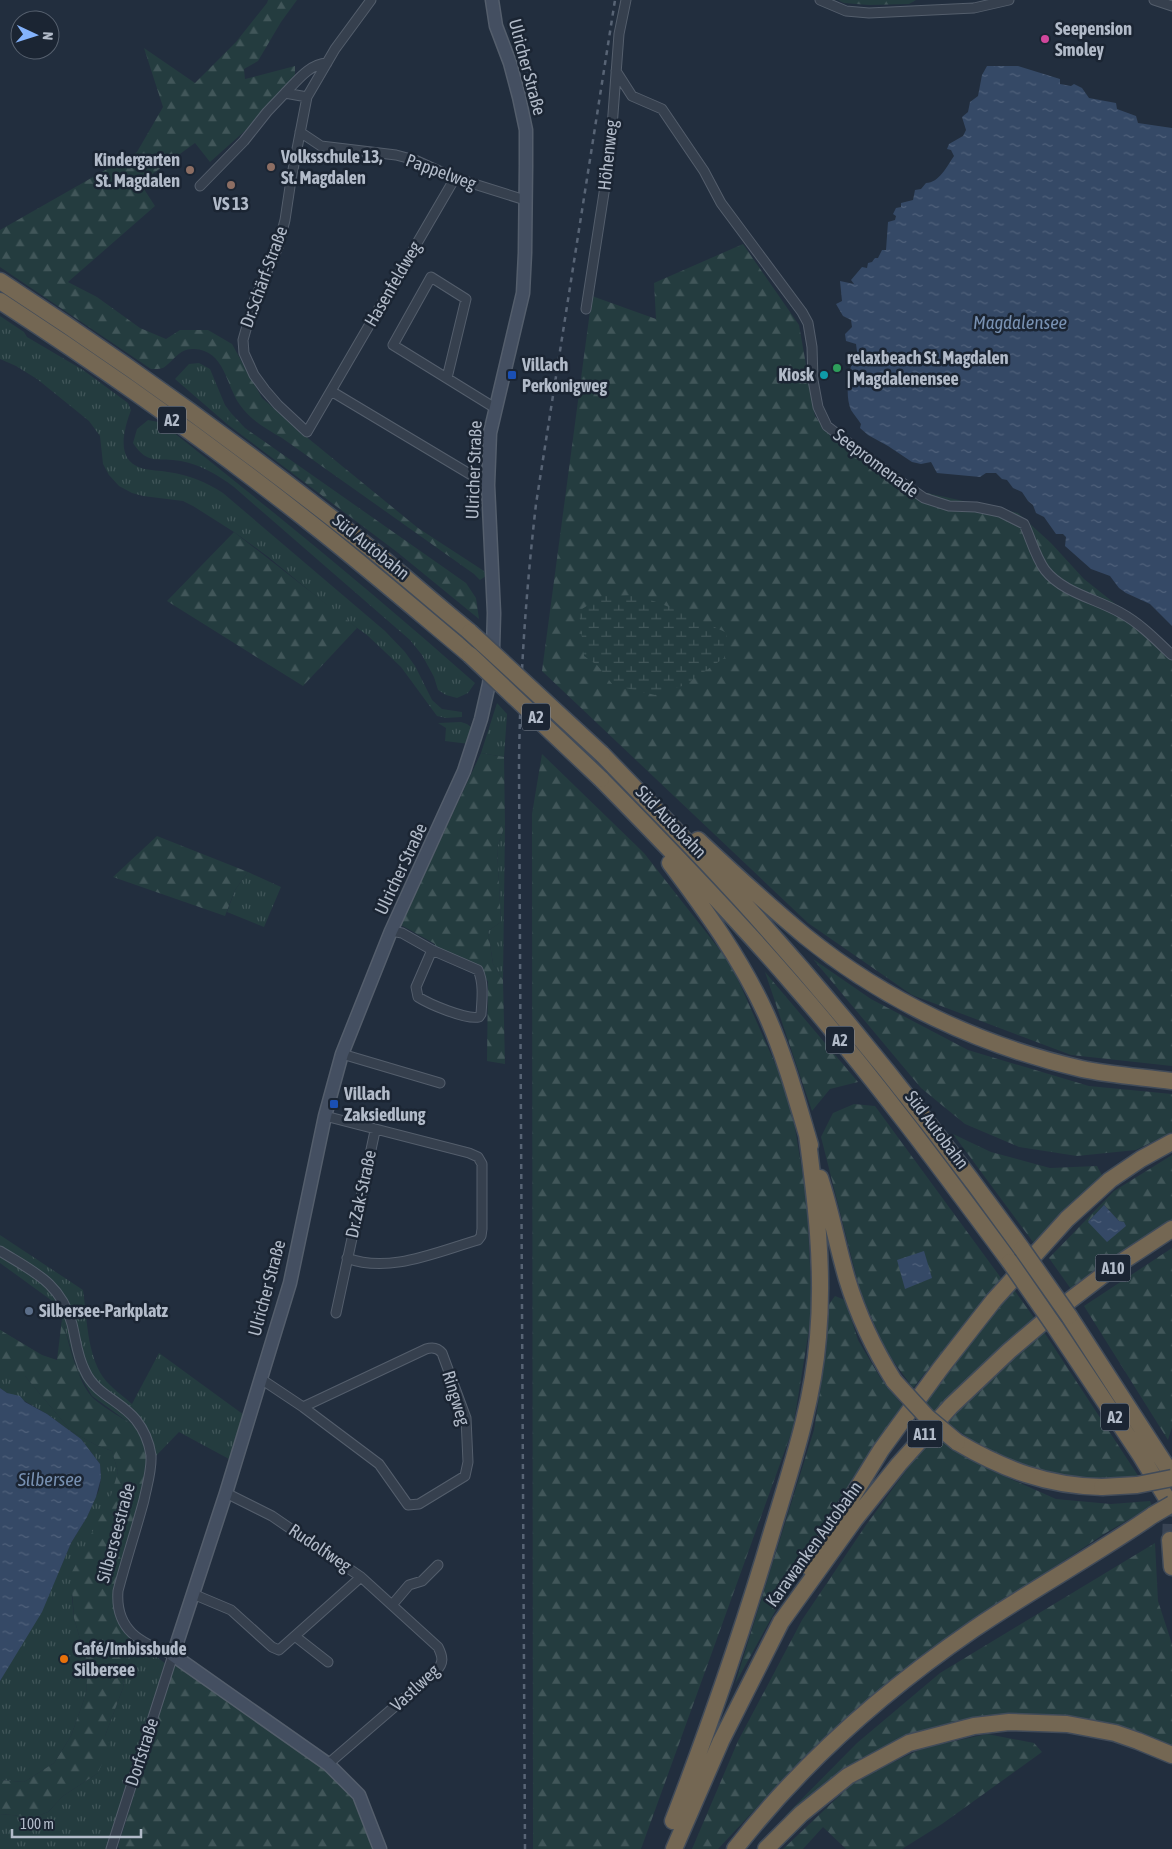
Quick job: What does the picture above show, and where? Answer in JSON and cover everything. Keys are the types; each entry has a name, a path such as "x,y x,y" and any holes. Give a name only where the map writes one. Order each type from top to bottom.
{"highway":[{"name":"Süd Autobahn","path":"6,285 159,389 259,462 372,550 470,632 602,754 658,811 740,899 820,990 894,1080 1022,1250 1060,1318 1172,1506"},
{"name":"Süd Autobahn","path":"0,301 248,474 336,543 470,655 601,779 707,888 793,983 889,1100 1010,1262 1060,1318 1172,1476"},
{"path":"658,811 682,825 805,936 899,1000 951,1026 1013,1050 1083,1069 1172,1080"},
{"path":"653,832 670,863 694,894 735,955 766,1014 790,1074 828,1202 850,1287 864,1326 878,1356 894,1381 926,1417 957,1442 990,1460 1025,1475 1068,1484 1102,1487 1136,1485 1172,1476"},
{"path":"663,1849 751,1602 794,1459 810,1397 818,1338 820,1267 816,1204 807,1134"},
{"path":"782,1622 806,1571 881,1450 940,1369 994,1300 1061,1226 1110,1180 1141,1159 1172,1142"},
{"name":"A10","path":"1060,1318 1112,1269 1172,1229"},
{"name":"Karawanken Autobahn","path":"674,1849 721,1741 782,1622 855,1519 899,1464 951,1406 1009,1351 1060,1318"},
{"path":"735,1849 784,1791 829,1746 880,1701 973,1630 1172,1506"},
{"path":"1120,1538 1172,1514"},
{"path":"1170,1540 1172,1567"},
{"path":"766,1849 801,1814 848,1776 909,1743 950,1731 1008,1722 1067,1724 1115,1734 1172,1755"}],"street":[{"name":"Dr.Schärf-Straße","path":"307,432 278,405 260,382 244,353 243,340 254,301 278,247 285,220 307,97 335,49 371,0"},
{"name":"Ulricher Straße","path":"173,1655 226,1493 290,1283 325,1116 342,1054 392,931 458,786 481,720 489,684 494,613 488,485 490,433 523,293 526,200 526,130 510,63 496,26 492,0"},
{"name":"Höhenweg","path":"586,309 610,154 619,34 626,0"},
{"path":"820,0 846,11 869,13 974,8 1009,0"},
{"path":"1154,0 1172,6"},
{"path":"200,186 244,141 267,112 302,75 319,63 327,63"},
{"name":"Seepromenade","path":"616,71 632,96 662,109 704,171 721,203 802,312 808,323 812,347 813,380 818,407 827,426 924,498 949,506 976,507 1000,512 1024,524 1040,562 1046,571 1058,582 1071,590 1122,613 1141,626 1172,654"},
{"path":"285,93 307,97"},
{"name":"Pappelweg","path":"300,132 321,146 415,160 455,178 526,200"},
{"name":"Hasenfeldweg","path":"307,432 455,178"},
{"path":"447,378 466,299 431,277 393,345 495,408"},
{"path":"331,391 488,485"},
{"name":"Ulricher Straße","path":"392,931 402,933 432,950 478,970 480,976 481,1010 479,1018 472,1018 454,1012 418,997 416,987 432,950"},
{"path":"342,1054 440,1083"},
{"name":"Dr.Zak-Straße","path":"325,1116 454,1149 478,1157 482,1164 481,1236 478,1240 397,1263 372,1265 347,1258"},
{"name":"Dr.Zak-Straße","path":"336,1313 375,1130"},
{"name":"Silberseestraße","path":"0,1251 48,1283 62,1297 72,1326 80,1363 90,1381 132,1415 146,1437 151,1455 149,1479 118,1591 117,1601 120,1617 126,1627 152,1647 173,1655 328,1764 359,1795 380,1849"},
{"name":"Ringweg","path":"261,1379 303,1407 378,1464 408,1505 419,1504 465,1476 468,1462 466,1418 440,1350 426,1349 303,1407"},
{"name":"Rudolfweg","path":"193,1594 231,1610 272,1648 279,1650 296,1637 361,1577 272,1516 226,1493"},
{"path":"392,1605 409,1585 422,1581 438,1565"},
{"name":"Vastlweg","path":"328,1764 441,1667 443,1662 438,1648 361,1577"},
{"path":"296,1637 328,1662"},
{"name":"Dorfstraße","path":"111,1849 173,1655"}],"green space":[{"path":"268,0 297,0 281,22 258,61 244,69 245,79 295,66 295,78 247,129 210,162 195,143 140,183 155,206 68,282 97,297 140,328 166,339 180,330 208,330 232,344 262,398 418,528 484,571 486,576 480,580 254,420 240,405 223,370 212,356 204,351 189,349 180,353 163,368 151,369 0,267 0,230 137,152 163,107 144,48 195,83 236,42"},
{"path":"838,0 916,0 909,4 869,5 844,3"},
{"path":"743,244 799,325 815,416 830,436 895,486 1018,513 1051,543 1084,579 1172,649 1172,1066 1071,1055 912,995 808,923 542,671 592,296 656,319 654,283"},
{"path":"0,316 24,332 27,337 83,370 128,403 131,410 124,435 124,443 127,458 133,464 144,469 165,471 190,477 204,482 223,493 385,631 405,652 415,666 432,700 442,709 462,712 462,717 446,718 437,716 401,667 367,635 234,532 183,501 143,496 119,486 109,475 103,464 100,436 89,421 37,379 0,359"},
{"path":"199,363 210,369 225,405 231,413 227,424 175,379 189,364"},
{"path":"231,413 245,428 466,583 476,598 479,619 397,552 227,424"},
{"path":"148,420 158,422 168,428 400,618 475,683 468,693 457,698 446,695 438,690 434,677 422,655 410,640 234,487 195,465 181,461 149,458 138,450 133,443 137,429"},
{"path":"234,532 357,628 303,686 167,601"},
{"path":"638,595 687,614 727,633 724,658 685,685 655,695 613,685 597,665 584,656 579,611 602,596"},
{"path":"497,703 507,714 504,757 481,753"},
{"path":"461,722 471,727 472,734 469,744 445,741 446,728 438,723"},
{"path":"481,753 504,757 505,825 497,848 501,922 488,931 493,964 503,980 505,1064 487,1061 488,981 434,954 435,944 401,925"},
{"path":"542,754 644,853 731,964 790,1097 807,1201 812,1311 793,1428 641,1849 533,1849 532,814"},
{"path":"505,825 503,980 493,964 488,931 501,922 497,848"},
{"path":"157,836 248,872 235,890 225,916 113,877"},
{"path":"248,872 281,887 264,927 227,912 235,890"},
{"path":"813,959 871,999 968,1050 1089,1086 1172,1094 1172,1132 1136,1150 1077,1156 1019,1147 965,1124 921,1088"},
{"path":"765,972 858,1082 830,1089 812,1111"},
{"path":"854,1104 875,1106 1001,1278 913,1388 886,1351 860,1291 821,1137 833,1113"},
{"path":"953,1134 991,1152 1050,1168 1097,1166 1104,1179 1033,1242"},
{"path":"1172,1155 1172,1224 1073,1292 1049,1258 1114,1191","holes":["1104,1205 1119,1221 1088,1222"]},
{"path":"0,1235 83,1290 88,1335 98,1368 109,1384 132,1404 159,1353 244,1415 229,1459 179,1432 152,1460 143,1430 92,1396 78,1372 62,1319 51,1300 0,1263"},
{"path":"1172,1248 1172,1427 1168,1440 1084,1306"},
{"path":"1012,1287 1035,1319 934,1413 923,1402"},
{"path":"835,1296 845,1300 858,1340 881,1379 904,1407 830,1512 735,1684 814,1430 826,1353 829,1304"},
{"path":"62,1319 81,1379 91,1396 101,1405 143,1430 152,1460 114,1592 129,1635 123,1688 105,1736 110,1745 98,1773 63,1796 48,1812 35,1817 0,1814 0,1780 24,1782 54,1763 71,1736 86,1694 88,1667 74,1618 71,1574 111,1495 118,1472 112,1451 96,1445 71,1431 25,1376 0,1365 0,1330 42,1355 57,1360"},
{"path":"1042,1329 1139,1477 1096,1480 1038,1470 990,1452 945,1422"},
{"path":"0,1330 33,1350 25,1376 71,1431 96,1445 112,1451 118,1472 112,1495 72,1597 74,1618 88,1667 86,1694 71,1736 54,1763 24,1782 0,1780 0,1681 60,1569 71,1543 87,1517 99,1490 101,1478 100,1464 81,1439 47,1414 0,1388"},
{"path":"933,1434 963,1455 997,1473 1056,1499 1111,1504 1150,1501 1152,1506 1104,1534 933,1648 806,1755 718,1849 692,1849 738,1741 802,1620 866,1525"},
{"path":"1155,1543 1158,1601 1172,1644 1172,1747 1165,1743 1099,1722 1014,1713 937,1726 862,1758 784,1817 857,1743 940,1673"},
{"path":"129,1635 166,1664 107,1849 0,1849 0,1814 35,1817 48,1812 63,1796 98,1773 105,1736 123,1688"},
{"path":"174,1664 217,1692 329,1772 356,1797 377,1849 120,1849 118,1847"},
{"path":"987,1734 1034,1743 1042,1752 942,1824 902,1849 846,1849 823,1827 803,1849 783,1849 856,1780 923,1748"}],"water":[{"name":"Magdalensee","path":"987,66 1018,66 1060,79 1060,84 1071,86 1074,84 1082,88 1089,98 1116,103 1117,109 1136,116 1138,123 1172,128 1172,626 1150,604 1126,593 1119,588 1110,576 1091,569 1065,546 1066,537 1063,534 1056,534 1044,517 1036,513 1033,505 1022,492 1013,488 1007,480 1002,479 996,473 986,473 980,477 937,473 931,462 921,464 912,462 860,428 861,424 849,404 850,372 853,360 858,359 856,344 846,341 845,334 852,327 851,320 843,316 836,304 842,301 840,281 854,284 851,280 862,267 867,268 868,263 878,258 882,250 886,250 888,222 895,220 896,216 893,214 896,208 901,207 901,203 913,200 915,190 921,189 926,183 939,177 954,156 951,150 947,149 949,144 963,136 966,130 962,117 968,112 970,102 978,96 982,75"},
{"path":"1104,1205 1119,1221 1124,1222 1126,1226 1107,1242 1088,1222"},
{"path":"924,1251 932,1278 905,1289 897,1260"},
{"name":"Silbersee","path":"0,1388 7,1393 20,1396 25,1402 47,1414 81,1439 100,1464 101,1478 96,1497 87,1517 71,1543 42,1612 0,1681"}],"tunnel":[{"path":"1170,1540 1172,1488"}],"railway":[{"path":"525,1849 519,764 522,666 526,602 536,504 615,0"}],"place":[{"name":"Seepension Smoley","path":"1045,39"},
{"name":"Volksschule 13, St. Magdalen","path":"271,167"},
{"name":"Kindergarten St. Magdalen","path":"190,170"},
{"name":"VS 13","path":"231,185"},
{"name":"relaxbeach St. Magdalen | Magdalenensee","path":"837,368"},
{"name":"Villach Perkonigweg","path":"512,375"},
{"name":"Kiosk","path":"824,375"},
{"name":"Villach Zaksiedlung","path":"334,1104"},
{"name":"Silbersee-Parkplatz","path":"29,1311"},
{"name":"Café/Imbissbude Silbersee","path":"64,1659"}]}
